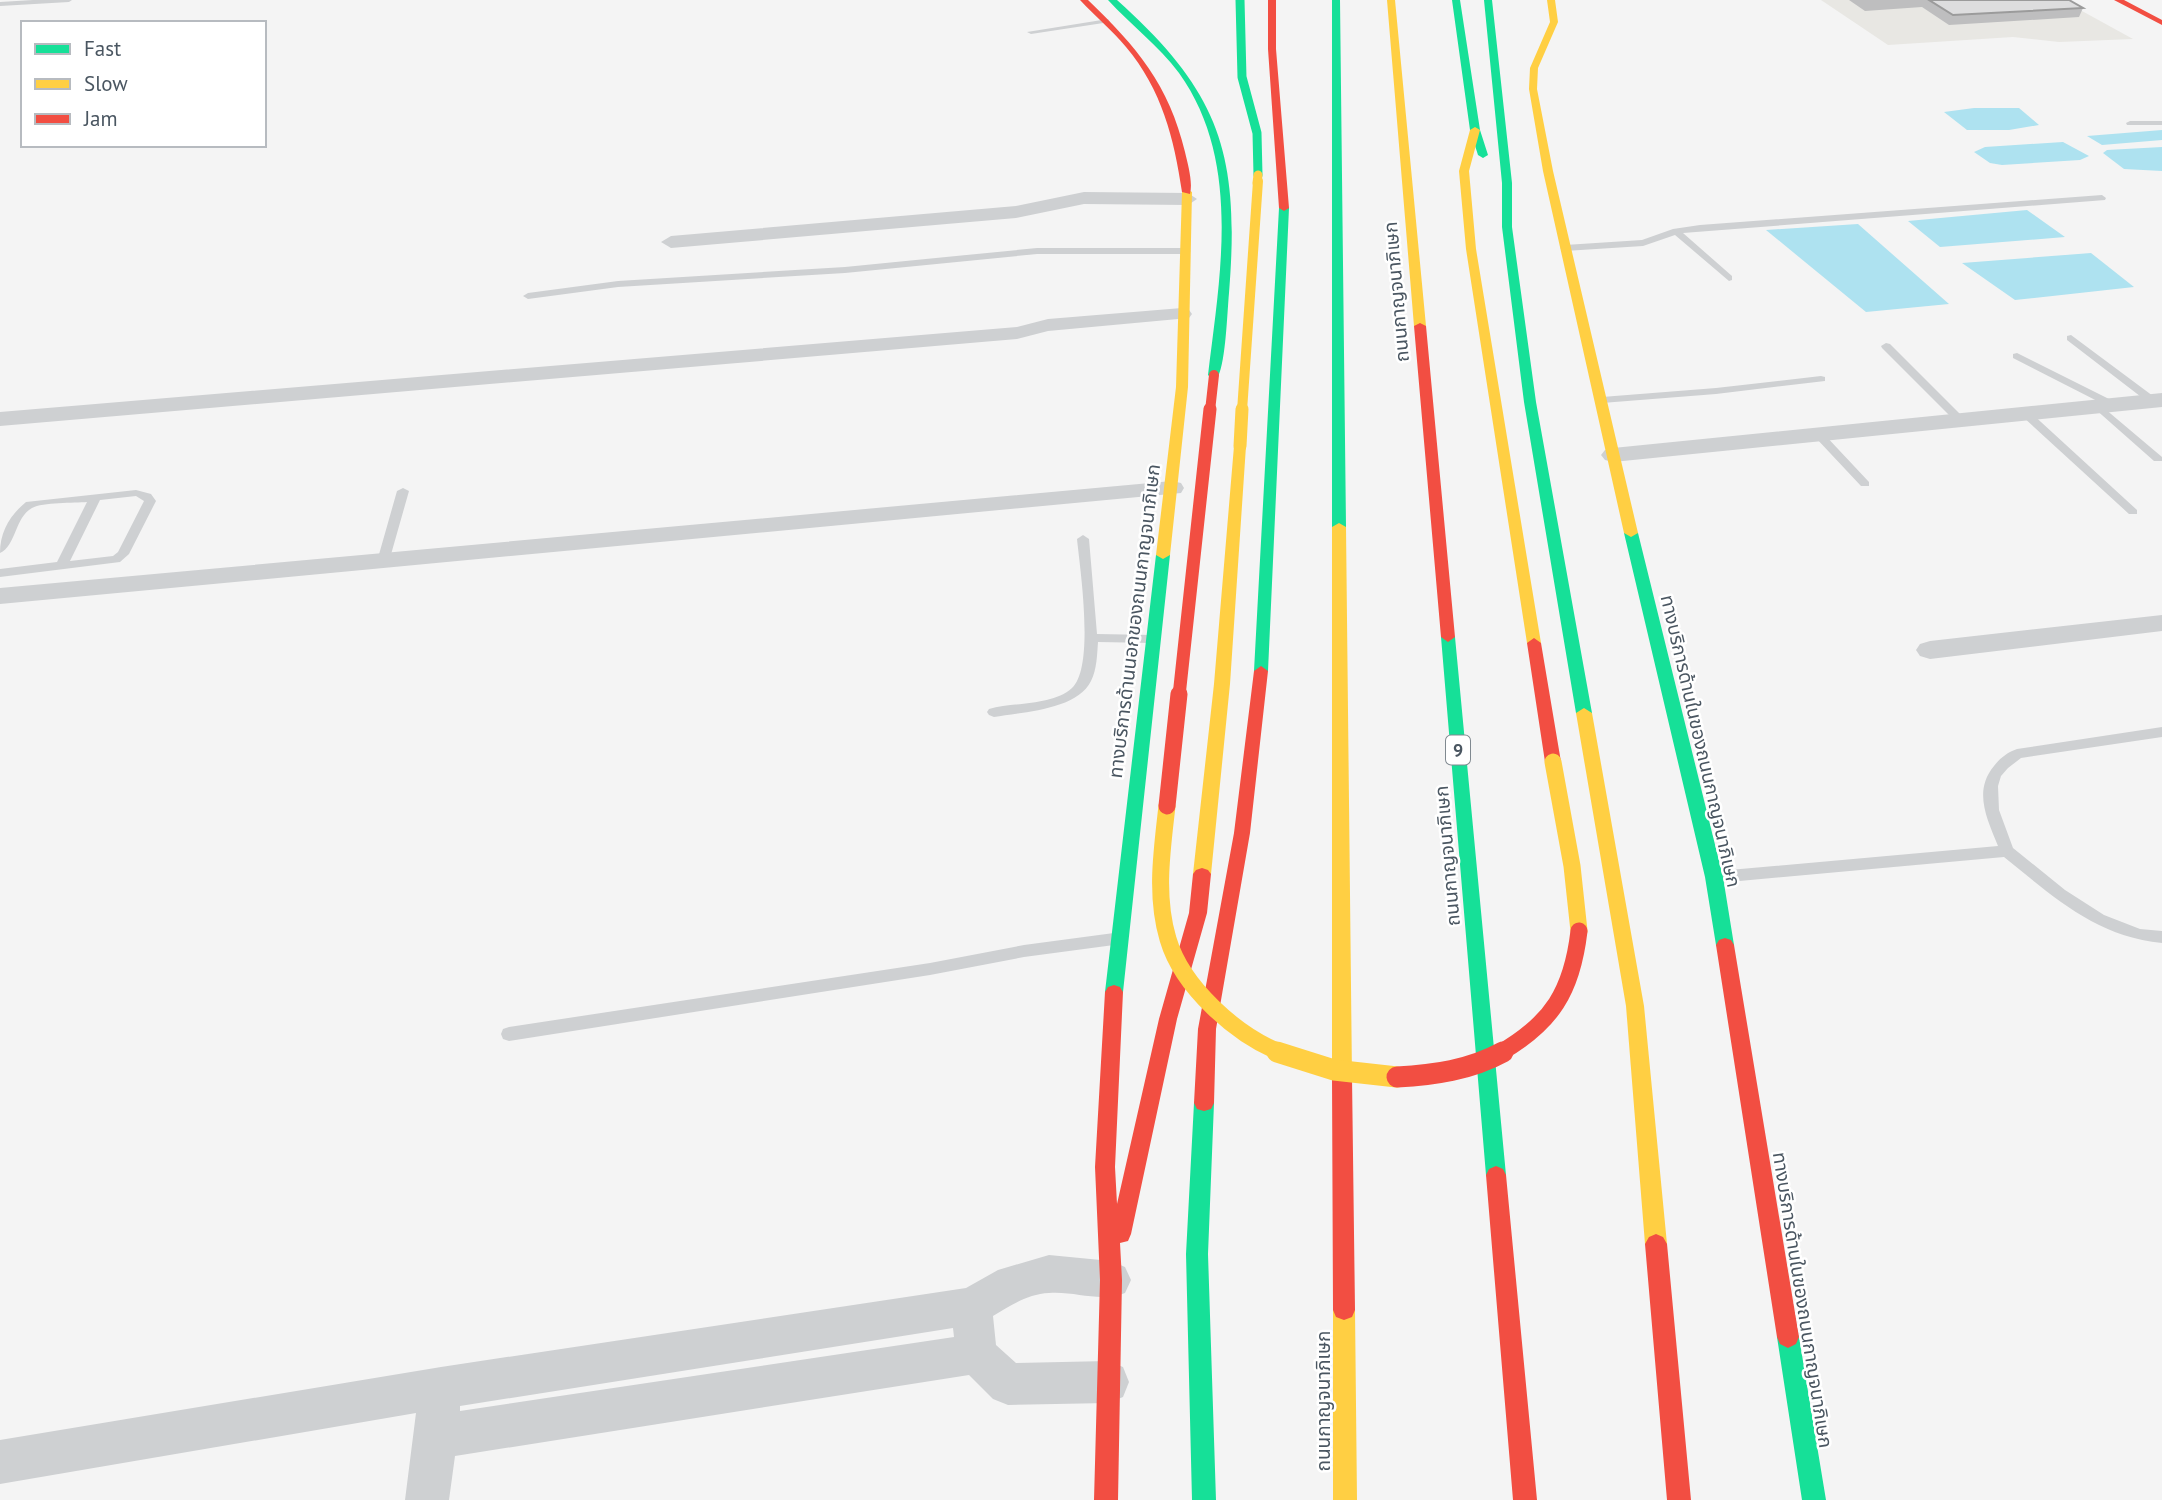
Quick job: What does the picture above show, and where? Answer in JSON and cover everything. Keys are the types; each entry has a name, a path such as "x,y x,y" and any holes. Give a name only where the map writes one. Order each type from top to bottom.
{"main road":[{"path":"1108,21 1110,0"},
{"path":"1110,0 1157,38 1227,118"},
{"name":"ทางบริการด้านนอกของถนนกาญจนาภิเษก","path":"1111,1280 1168,1019 1198,913 1207,809 1223,684 1259,164 1257,133 1242,77 1240,0"},
{"path":"1204,1500 1197,1254 1207,1029 1242,833 1260,692 1285,195 1270,55 1272,0"},
{"name":"ถนนกาญจนาภิเษก","path":"1336,0 1345,1500"},
{"name":"ถนนกาญจนาภิเษก","path":"1391,0 1525,1500"},
{"path":"1456,0 1475,130 1507,227"},
{"path":"1488,0 1507,183 1507,227 1530,402 1636,1006 1679,1500"},
{"name":"ทางบริการด้านในของถนนกาญจนาภิเษก","path":"1551,0 1553,22 1534,68 1532,81 1566,248 1613,455 1713,877 1814,1500"},
{"path":"2118,0 2162,23"},
{"name":"ทางบริการด้านนอกของถนนกาญจนาภิเษก","path":"1080,6 1108,21 1148,68 1172,113 1185,162 1188,199 1182,320 1182,387 1119,938 1105,1167 1111,1280 1106,1500"},
{"path":"1192,81 1217,143 1228,203 1229,230 1158,906 1167,943 1187,982 1232,1026 1268,1048 1303,1063 1382,1079 1465,1069 1512,1048 1555,1013 1576,969 1580,940 1577,905 1506,474 1465,196 1464,171 1475,130"},
{"path":"1242,140 1250,150 1269,228 1282,256"},
{"path":"1140,745 1148,809 1159,820 1186,821 1207,809 1147,679"}],"street":[{"path":"671,242 1016,212 1084,198 1188,199"},
{"path":"0,419 1017,333 1045,337 1182,320"},
{"path":"1613,455 2157,400"},
{"path":"0,596 384,558 1172,488"},
{"path":"1930,650 2162,623"},
{"path":"0,1462 442,1388 972,1306 1012,1283 1049,1274 1111,1280"},
{"path":"972,1306 976,1354 1008,1384 1044,1381 1108,1382"},
{"path":"435,1437 976,1354"},
{"path":"427,1500 442,1388"}],"lane":[{"path":"0,4 69,0"},
{"path":"1080,6 1083,23"},
{"path":"1031,32 1108,21"},
{"path":"2130,123 2162,123"},
{"path":"1566,248 1643,243 1676,231 2102,198"},
{"path":"1676,231 1729,278"},
{"path":"528,296 618,284 845,270 1037,251 1186,251"},
{"path":"2071,338 2157,400"},
{"path":"1886,346 1960,420"},
{"path":"2017,356 2105,406 2158,459"},
{"path":"1602,400 1821,379"},
{"path":"2026,414 2133,512"},
{"path":"1819,435 1865,484"},
{"path":"384,558 403,491"},
{"path":"0,549 19,513 30,504 136,493 147,496 150,501 123,554 106,561 0,573"},
{"path":"61,566 96,496"},
{"path":"994,712 1057,700 1078,691 1087,680 1091,638 1083,540"},
{"path":"1091,638 1152,639"},
{"path":"2162,732 2017,754 2002,762 1991,780 1988,800 2007,851 2086,912 2120,930 2162,937"},
{"path":"1713,877 2007,851"},
{"path":"509,1034 1119,938"}],"shaded area":[{"path":"1821,0 2062,0 2133,39 2059,42 2013,37 1888,45"}],"water":[{"path":"1974,108 2019,108 2039,125 2009,130 1967,130 1944,112"},
{"path":"2162,130 2162,140 2102,145 2087,136"},
{"path":"2063,142 2089,156 2080,160 2002,165 1990,163 1974,152 1985,147"},
{"path":"2162,147 2162,171 2124,169 2103,153 2107,150"},
{"path":"2027,210 2065,237 1940,247 1908,221"},
{"path":"1858,224 1949,304 1866,312 1766,230"},
{"path":"2091,253 2134,287 2015,300 1962,263"}],"building":[{"path":"1929,0 2069,0 2083,8 1953,15"}],"traffic: fast":[{"path":"1112,0 1153,38 1181,70 1207,115 1219,150 1227,224 1226,263 1214,375"},
{"path":"1240,0 1242,77 1257,133 1258,175"},
{"path":"1336,0 1339,527"},
{"path":"1456,0 1475,130 1483,155"},
{"path":"1488,0 1507,183 1507,227 1530,402 1584,713"},
{"path":"1261,671 1284,208"},
{"path":"1631,533 1714,877 1725,945"},
{"path":"1114,992 1163,555"},
{"path":"1448,637 1496,1175"},
{"path":"1204,1103 1197,1254 1204,1500"},
{"path":"1788,1337 1814,1500"}],"traffic: slow":[{"path":"1391,0 1420,326"},
{"path":"1551,0 1554,22 1534,68 1533,89 1548,171 1631,533"},
{"path":"1475,130 1464,171 1471,249 1534,643"},
{"path":"1240,446 1258,175"},
{"path":"1163,555 1182,387 1187,192"},
{"path":"1202,874 1222,684 1240,446"},
{"path":"1339,527 1342,1077"},
{"path":"1584,713 1635,1006 1656,1244"},
{"path":"1553,762 1572,866 1579,931"},
{"path":"1167,806 1161,873 1164,923 1171,947 1201,995 1247,1036 1275,1051 1334,1070 1397,1077"},
{"path":"1344,1310 1345,1500"}],"traffic: jam":[{"path":"1084,0 1128,44 1157,85 1176,131 1187,192"},
{"path":"1272,0 1272,49 1284,208"},
{"path":"2118,0 2162,23"},
{"path":"1420,326 1448,637"},
{"path":"1167,806 1214,375"},
{"path":"1534,643 1553,762"},
{"path":"1204,1103 1207,1029 1242,833 1261,671"},
{"path":"1121,1234 1168,1019 1198,913 1202,874"},
{"path":"1397,1077 1462,1069 1493,1057 1521,1041 1545,1020 1564,995 1575,965 1579,931"},
{"path":"1725,945 1788,1337"},
{"path":"1106,1500 1111,1280 1105,1167 1114,992"},
{"path":"1342,1077 1344,1310"},
{"path":"1496,1175 1525,1500"},
{"path":"1656,1244 1679,1500"}]}
